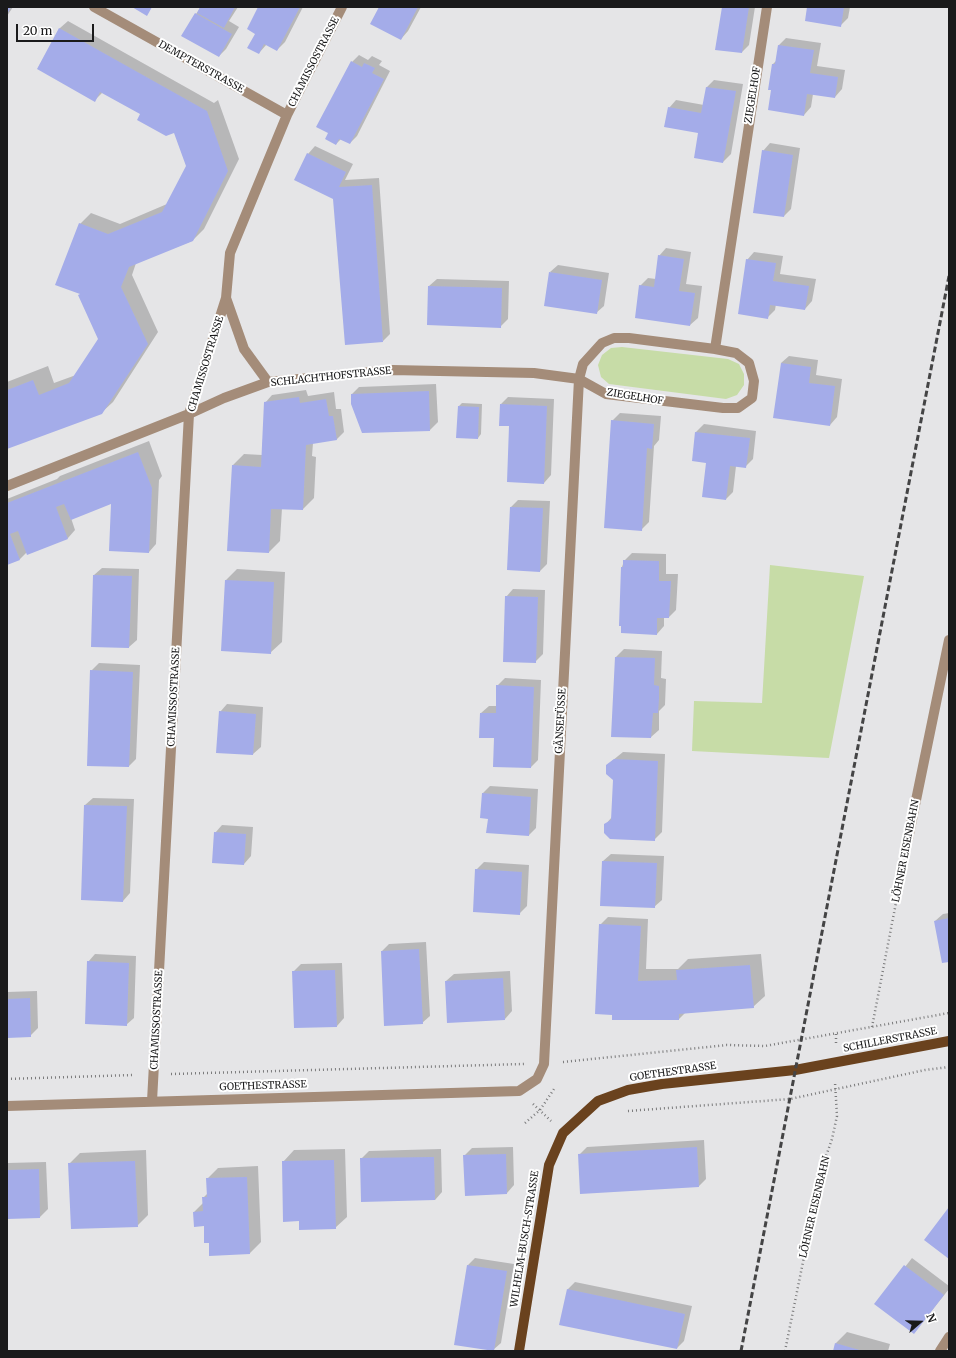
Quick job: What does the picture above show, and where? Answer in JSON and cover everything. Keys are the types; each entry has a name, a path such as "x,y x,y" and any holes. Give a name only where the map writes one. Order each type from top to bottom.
{"main road":[{"name":"SCHILLERSTRASSE","path":"836,1062 949,1041"},
{"name":"GOETHESTRASSE","path":"563,1133 598,1101 628,1090 662,1084 796,1070 836,1062"},
{"name":"WILHELM-BUSCH-STRASSE","path":"519,1351 544,1187 549,1165 563,1133"}],"street":[{"name":"DEMPTERSTRASSE","path":"94,7 287,114"},
{"name":"CHAMISSOSTRASSE","path":"152,1101 189,414 226,298 230,253 287,114 342,7"},
{"name":"ZIEGELHOF","path":"715,349 767,7"},
{"name":"CHAMISSOSTRASSE","path":"226,298 244,349 268,382"},
{"name":"ZIEGELHOF","path":"614,338 628,338 736,353 749,363 754,381 752,398 738,408 715,408 606,394 578,379 583,364 592,352 602,343 614,338"},
{"name":"SCHLACHTHOFSTRASSE","path":"7,486 189,414 224,398 268,382 392,370 534,373 578,379"},
{"name":"GÄNSEFÜSSE","path":"544,1064 578,379"},
{"name":"LÖHNER EISENBAHN","path":"908,839 949,640"},
{"name":"GOETHESTRASSE","path":"7,1106 519,1091 537,1080 544,1064"},
{"path":"940,1351 949,1337"}],"path":[{"name":"LÖHNER EISENBAHN","path":"872,1027 908,839"},
{"path":"7,1079 544,1064 727,1045 765,1046 949,1013"},
{"name":"LÖHNER EISENBAHN","path":"785,1351 822,1168 832,1139 837,1116 835,1089 836,1062"},
{"path":"625,1111 790,1099 925,1070 949,1067"},
{"path":"519,1091 563,1133"}],"green space":[{"path":"622,347 728,359 739,364 744,374 744,385 737,395 726,399 609,384 601,377 598,365 602,355 611,348"},
{"path":"770,565 864,576 829,758 692,751 694,701 762,703"}],"building":[{"path":"7,7 11,7 7,14"},
{"path":"132,7 152,7 147,16"},
{"path":"200,7 235,7 224,28 197,13"},
{"path":"258,7 300,7 277,51 264,44 259,54 247,48 255,34 247,29"},
{"path":"379,7 418,7 401,40 370,24"},
{"path":"722,7 749,7 742,53 715,50"},
{"path":"807,7 844,7 841,27 805,21"},
{"path":"195,13 232,34 219,57 181,36"},
{"path":"59,28 207,111 228,171 193,241 129,267 121,287 148,344 102,414 7,449 7,390 33,380 39,395 69,383 98,339 78,295 80,294 55,285 79,223 108,234 162,212 186,166 174,133 166,136 137,120 140,114 100,92 95,102 37,69"},
{"path":"778,45 814,50 810,73 838,77 835,98 807,94 804,116 768,110 771,90 768,90 772,64 775,64"},
{"path":"351,61 362,67 364,63 375,68 372,73 384,79 350,144 339,139 336,145 325,139 328,133 316,127"},
{"path":"706,87 736,91 723,163 694,158 698,133 664,127 668,107 701,113"},
{"path":"762,150 793,155 784,217 753,213"},
{"path":"307,153 346,172 339,187 372,185 383,342 345,345 333,199 294,180"},
{"path":"658,255 684,259 679,291 695,293 690,326 635,318 639,285 654,287"},
{"path":"746,259 776,263 773,281 809,286 805,310 770,305 768,319 738,314"},
{"path":"549,272 602,280 597,314 544,306"},
{"path":"428,286 502,288 501,328 427,325"},
{"path":"781,363 811,367 809,383 835,386 830,426 773,418"},
{"path":"429,391 430,431 362,433 351,404 351,394"},
{"path":"299,397 300,403 326,399 329,416 333,416 337,440 306,445 303,510 271,509 269,553 227,551 232,465 261,467 264,402"},
{"path":"500,404 547,406 544,484 507,482 509,426 499,426"},
{"path":"458,406 479,407 478,439 456,438"},
{"path":"611,420 654,424 652,449 647,448 642,531 604,528"},
{"path":"695,432 750,438 746,468 730,466 726,500 702,497 706,463 692,461"},
{"path":"138,452 152,488 149,553 109,551 111,504 71,520 64,504 56,507 68,539 27,555 18,531 10,534 20,560 7,565 7,503"},
{"path":"510,507 543,508 540,572 507,570"},
{"path":"623,560 659,561 659,581 671,581 669,618 657,618 657,635 621,633 621,626 619,626 621,567 623,567"},
{"path":"93,575 132,576 129,648 91,647"},
{"path":"225,580 274,582 271,654 221,651"},
{"path":"505,596 538,597 536,663 503,662"},
{"path":"615,657 655,658 654,685 659,686 659,699 658,713 653,713 651,738 611,737"},
{"path":"90,670 133,672 129,767 87,766"},
{"path":"496,685 534,687 531,768 493,767 494,738 479,738 480,713 496,713"},
{"path":"219,711 256,714 253,755 216,753"},
{"path":"614,759 658,761 655,841 610,839 604,833 604,824 611,820 613,780 606,774 606,765"},
{"path":"482,793 531,797 529,836 486,833 488,819 480,818"},
{"path":"84,805 127,806 123,902 81,900"},
{"path":"214,832 246,834 244,865 212,863"},
{"path":"602,861 657,863 655,908 600,906"},
{"path":"475,869 522,872 520,915 473,912"},
{"path":"949,918 949,962 942,963 934,921"},
{"path":"599,924 641,926 638,981 677,980 676,970 750,965 754,1008 679,1014 679,1020 612,1020 612,1015 595,1014"},
{"path":"419,949 423,1024 384,1026 381,951"},
{"path":"87,961 129,963 127,1026 85,1024"},
{"path":"335,970 337,1027 294,1028 292,971"},
{"path":"503,978 505,1020 447,1023 445,981"},
{"path":"30,998 31,1037 7,1038 7,999"},
{"path":"697,1147 699,1187 580,1194 578,1154"},
{"path":"506,1154 507,1194 465,1196 463,1155"},
{"path":"434,1157 435,1200 361,1202 360,1158"},
{"path":"334,1160 336,1229 299,1230 299,1221 283,1222 282,1161"},
{"path":"135,1161 138,1227 71,1229 68,1163"},
{"path":"39,1169 40,1218 7,1219 7,1170"},
{"path":"247,1177 250,1254 209,1256 209,1243 204,1243 204,1226 194,1227 193,1212 203,1211 202,1197 207,1197 206,1178"},
{"path":"949,1207 949,1259 924,1240"},
{"path":"467,1265 507,1271 494,1351 454,1345"},
{"path":"904,1265 944,1295 914,1334 874,1304"},
{"path":"567,1289 685,1314 677,1349 559,1325"},
{"path":"835,1343 863,1351 833,1351"}],"railway":[{"path":"741,1351 949,276"}]}
